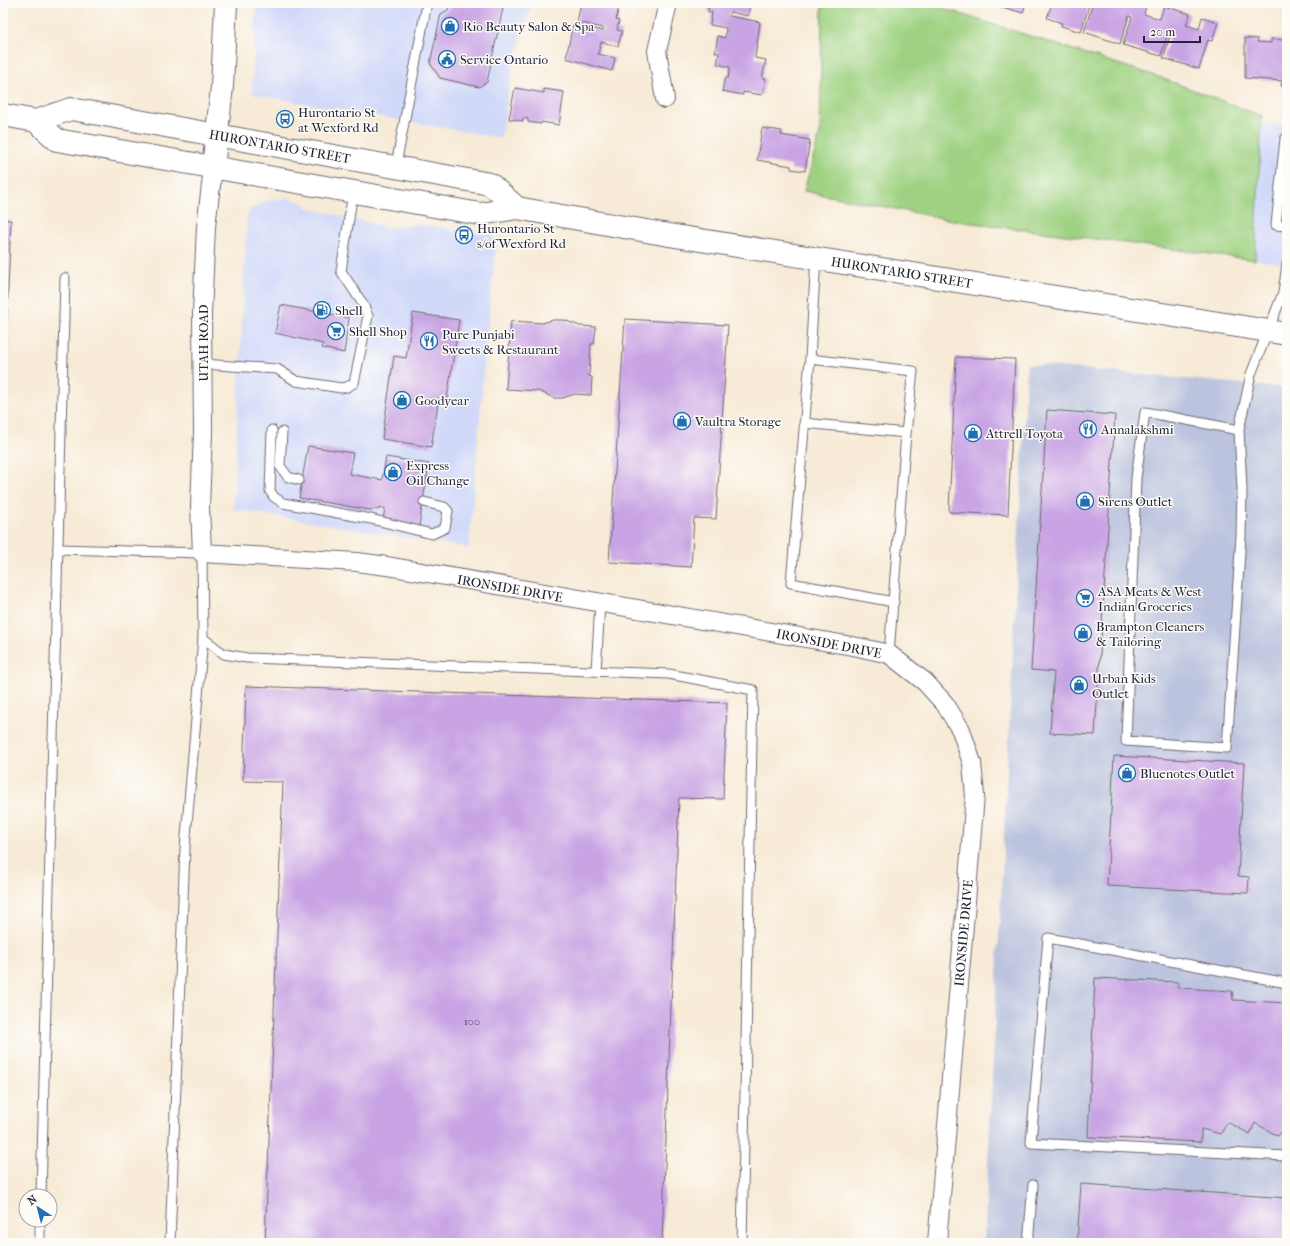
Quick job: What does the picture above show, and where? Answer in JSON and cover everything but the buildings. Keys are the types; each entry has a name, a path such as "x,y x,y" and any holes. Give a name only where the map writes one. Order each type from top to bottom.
{"main road":[{"name":"UTAH ROAD","path":"213,168 222,87 226,3"},
{"name":"HURONTARIO STREET","path":"517,208 490,184 396,165 71,108 36,121 57,140 480,214 517,208 669,235 1277,332"},
{"path":"3,115 36,121"}],"street":[{"path":"665,99 657,51 668,3"},
{"name":"UTAH ROAD","path":"202,553 200,506 203,433 202,314 206,227 213,168"},
{"name":"IRONSIDE DRIVE","path":"202,553 357,562 387,566 858,647 889,654 925,682 945,704 961,730 972,763 975,796 937,1243"}],"lane":[{"path":"396,165 427,3"},
{"path":"1286,139 1276,225 1287,226"},
{"path":"202,364 277,369 296,381 341,388 347,387 354,383 368,316 363,304 341,271 353,192"},
{"path":"816,258 810,359 791,583 894,602"},
{"path":"1239,430 1145,412 1136,478 1126,741 1227,748 1241,536 1242,489 1239,430 1251,374 1277,332 1287,264"},
{"path":"41,1188 65,278"},
{"path":"810,359 913,371 906,433 889,654"},
{"path":"804,424 906,433"},
{"path":"272,430 270,491 274,497 283,503 371,519 432,534 445,528 448,511 444,507 424,502"},
{"path":"282,432 280,466 288,478 299,480"},
{"path":"58,548 202,553 203,638 185,848 170,1243"},
{"path":"596,671 600,603"},
{"path":"203,638 224,654 248,658 669,674 753,690 742,1243"},
{"path":"1287,983 1048,938 1031,1144 1287,1156"},
{"path":"1028,1243 1033,1185"},
{"path":"40,1228 40,1243"}],"shaded area":[{"path":"256,3 532,3 513,65 501,138 252,94"},
{"path":"1262,123 1287,126 1287,264 1255,260"},
{"path":"288,198 303,203 308,208 390,228 418,224 458,231 457,238 470,240 472,233 491,234 496,249 491,288 469,548 233,509 247,217 250,210 261,203 270,200"},
{"path":"1027,364 1287,388 1287,1243 984,1243"}],"green space":[{"path":"822,3 926,3 1159,77 1262,116 1255,260 951,220 804,191 820,133"}],"place":[{"name":"Rio Beauty Salon & Spa","path":"450,26"},
{"name":"Service Ontario","path":"447,59"},
{"name":"Hurontario St at Wexford Rd","path":"285,119"},
{"name":"Hurontario St s/of Wexford Rd","path":"464,235"},
{"name":"Shell","path":"322,310"},
{"name":"Shell Shop","path":"336,331"},
{"name":"Pure Punjabi Sweets & Restaurant","path":"429,341"},
{"name":"Goodyear","path":"402,400"},
{"name":"Vaultra Storage","path":"682,421"},
{"name":"Annalakshmi","path":"1088,429"},
{"name":"Attrell Toyota","path":"973,433"},
{"name":"Express Oil Change","path":"393,472"},
{"name":"Sirens Outlet","path":"1085,501"},
{"name":"ASA Meats & West Indian Groceries","path":"1085,598"},
{"name":"Brampton Cleaners & Tailoring","path":"1083,633"},
{"name":"Urban Kids Outlet","path":"1079,685"},
{"name":"Bluenotes Outlet","path":"1127,773"}]}
